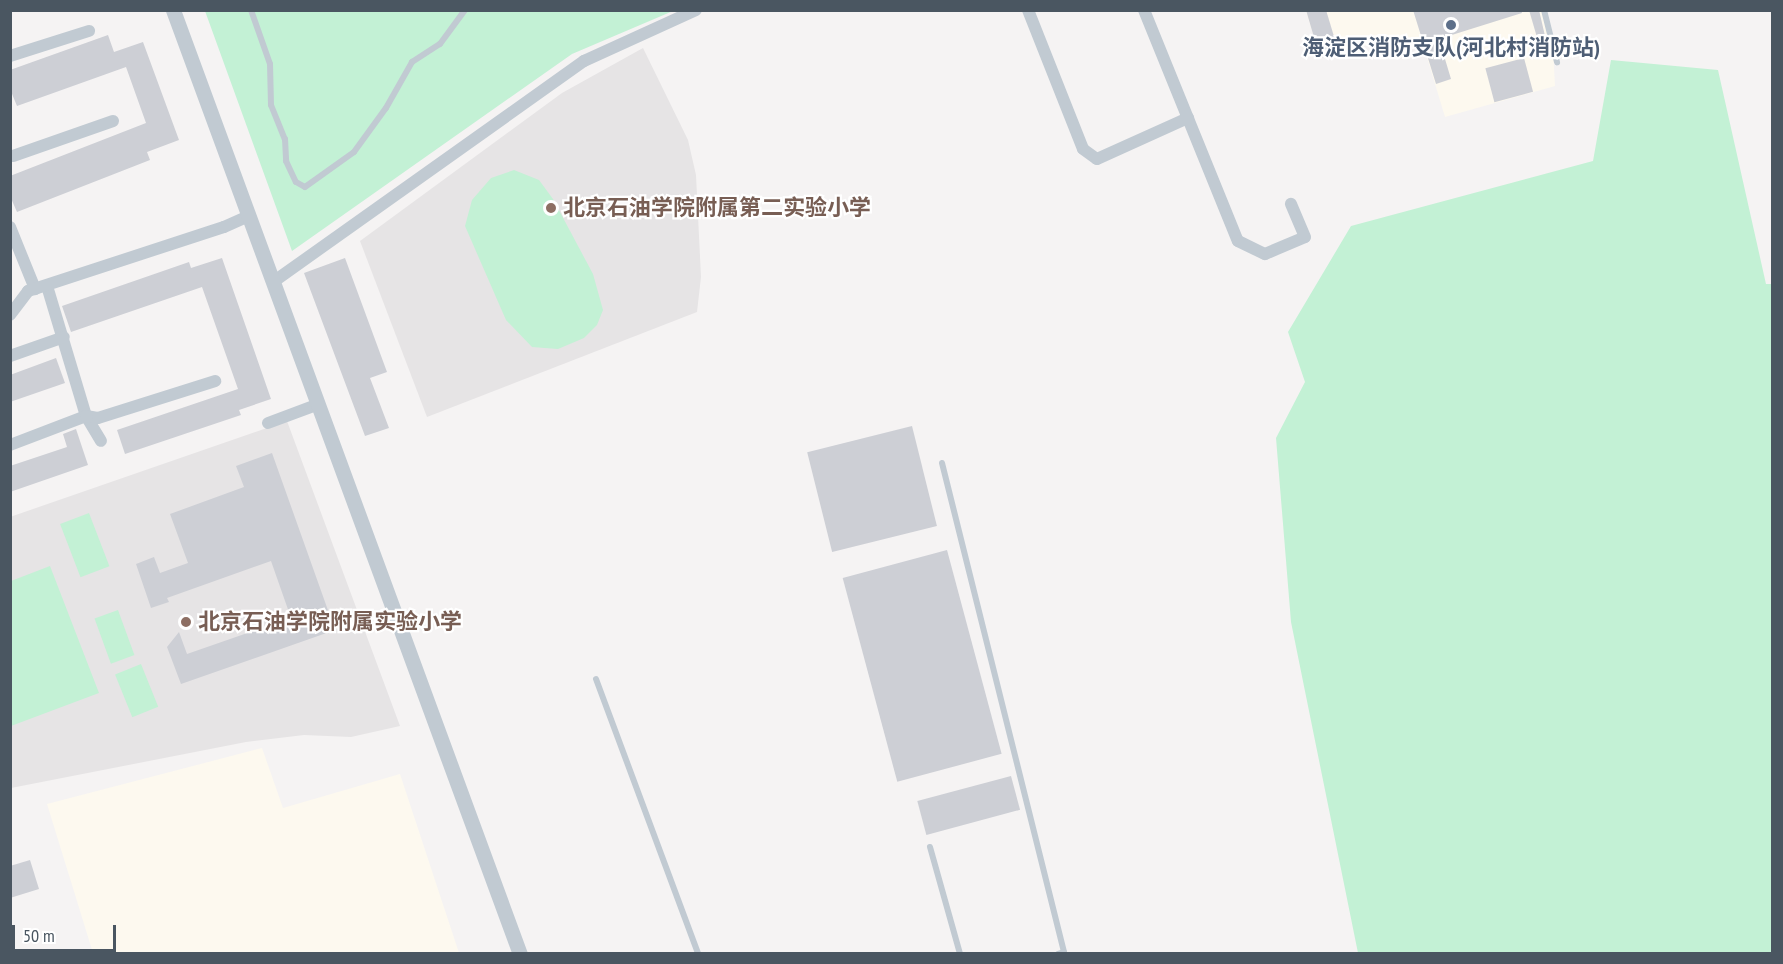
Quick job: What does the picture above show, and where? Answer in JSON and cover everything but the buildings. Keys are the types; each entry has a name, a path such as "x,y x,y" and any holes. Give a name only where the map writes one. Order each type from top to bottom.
{"street":[{"path":"173,10 520,954"},
{"path":"273,282 584,61 696,10"},
{"path":"1028,10 1083,149 1097,159 1188,118"},
{"path":"1144,10 1238,241 1265,254 1305,237 1291,204"},
{"path":"10,56 89,31"},
{"path":"11,154 113,121"},
{"path":"10,315 28,291 224,227 249,216"},
{"path":"10,227 64,337 86,416 101,441"},
{"path":"10,356 64,337"},
{"path":"10,445 86,416 98,418 215,381"},
{"path":"268,423 319,404"}],"lane":[{"path":"251,10 270,64 271,105 285,139 286,161 296,182 305,187 354,152 386,108 412,62 440,44 465,10"},
{"path":"1544,10 1557,62"},
{"path":"942,463 1064,952 1058,954"},
{"path":"596,679 698,954"},
{"path":"930,847 960,954"}],"shaded area":[{"path":"1306,11 1542,11 1553,48 1555,86 1445,117 1423,44 1390,56 1385,40 1320,58"},
{"name":"北京石油学院附属第二实验小学","path":"643,48 688,140 696,175 701,277 697,312 427,417 360,241 562,93"},
{"name":"北京石油学院附属实验小学","path":"287,421 400,726 351,737 304,735 246,742 11,788 10,517"},
{"path":"262,748 283,808 400,774 459,953 93,953 47,804"}],"green space":[{"path":"205,11 673,11 572,54 292,251"},
{"path":"1611,60 1718,70 1766,284 1772,284 1772,953 1358,953 1291,622 1276,438 1305,382 1288,332 1351,226 1593,161"},
{"path":"514,170 539,180 553,199 593,274 603,310 597,325 584,338 558,349 532,347 506,320 465,226 472,200 491,178"},
{"path":"89,513 109,566 80,577 60,524"},
{"path":"50,566 99,693 11,726 11,581"},
{"path":"118,610 134,655 111,664 95,619"},
{"path":"141,664 158,707 132,717 115,674"}],"place":[{"name":"海淀区消防支队(河北村消防站)","path":"1451,25"},
{"name":"北京石油学院附属第二实验小学","path":"551,208"},
{"name":"北京石油学院附属实验小学","path":"186,622"}]}
